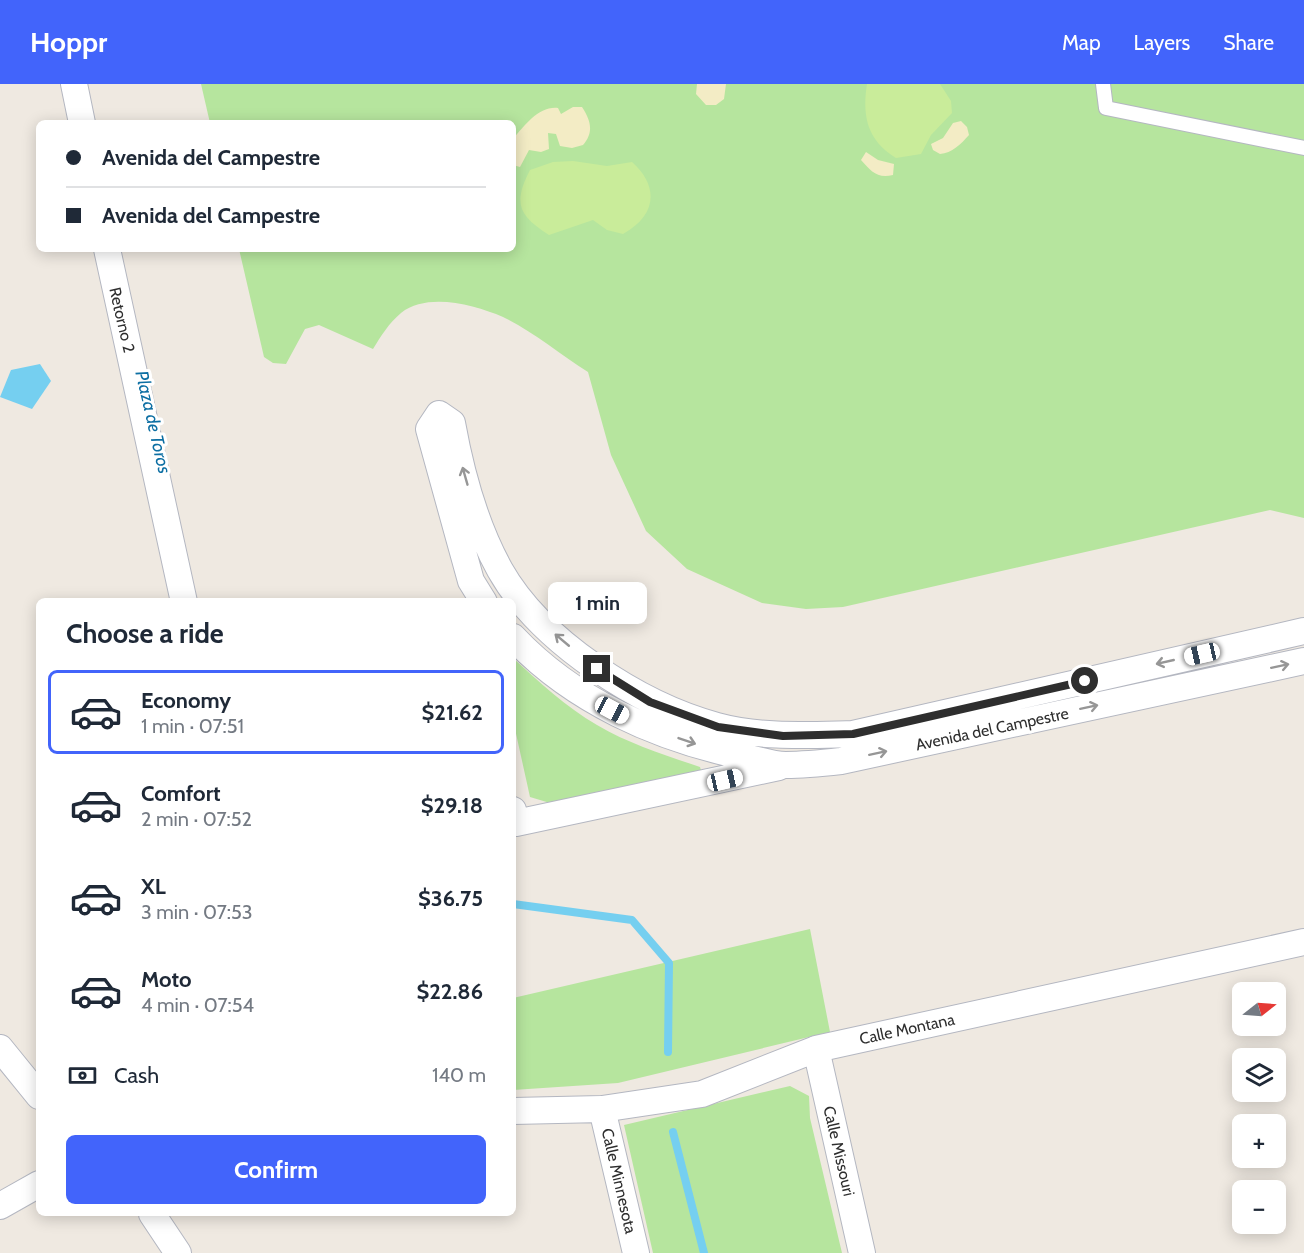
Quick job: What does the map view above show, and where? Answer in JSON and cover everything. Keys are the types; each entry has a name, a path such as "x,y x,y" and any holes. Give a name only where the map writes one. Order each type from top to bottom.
{"street":[{"path":"74,84 81,120"},
{"name":"Retorno 2","path":"108,252 183,598"},
{"name":"Avenida del Campestre","path":"475,595 429,429 439,414 452,423 481,532 501,571 532,614 597,669 650,702 718,727 783,736 853,734 1304,631"},
{"name":"Avenida del Campestre","path":"475,595 481,532"},
{"name":"Avenida del Campestre","path":"516,640 548,669 597,703 642,726 713,750 784,765"},
{"path":"1225,648 1230,677"},
{"name":"Avenida del Campestre","path":"516,823 784,765 841,761 1304,661"},
{"path":"642,726 650,702"},
{"name":"Calle Montana","path":"516,1111 602,1109 702,1094 816,1049 1304,942"},
{"path":"0,1048 36,1092"},
{"name":"Calle Missouri","path":"816,1049 862,1253"},
{"name":"Calle Minnesota","path":"602,1109 636,1253"},
{"path":"0,1206 36,1186"},
{"path":"153,1216 178,1253"}],"lane":[{"path":"1103,84 1106,108 1304,148"}],"green space":[{"path":"201,84 1304,84 1304,518 1270,510 843,607 806,609 762,603 687,569 646,531 611,455 588,372 514,322 465,305 424,303 401,313 389,325 373,349 319,325 305,329 286,364 273,363 264,357 240,252 516,252 516,120 209,120"},
{"path":"867,84 940,84 951,101 952,113 931,135 921,154 896,158 879,143 869,126 865,107"},
{"path":"573,161 607,166 632,162 647,181 650,191 648,210 642,219 623,234 607,230 593,220 549,235 539,228 525,214 520,200 521,191 530,170 553,162"},
{"path":"516,661 564,702 597,725 634,743 700,767 702,773 560,806 530,797 516,734"},
{"path":"810,929 830,1032 618,1083 516,1090 516,997"},
{"path":"790,1086 809,1096 810,1118 842,1253 653,1253 624,1125"}],"sand":[{"path":"697,84 726,84 724,99 716,105 706,105 696,94"},
{"path":"573,107 582,107 590,126 589,136 583,145 572,148 560,146 556,134 548,133 549,149 541,152 529,150 520,167 516,166 516,136 545,110 558,108 561,114"},
{"path":"961,121 967,127 969,135 956,148 948,152 940,154 933,150 931,144 943,138 953,123"},
{"path":"866,152 878,160 894,164 893,175 883,176 871,171 861,160"}],"water":[{"path":"40,364 51,381 32,409 0,397 11,370"}],"waterway":[{"name":"Plaza de Toros","path":"516,904 632,920 669,963 668,1052"},
{"name":"Plaza de Toros","path":"673,1132 704,1253"}],"route":[{"path":"597,669 650,702 718,727 783,736 853,734 1085,681"}]}
